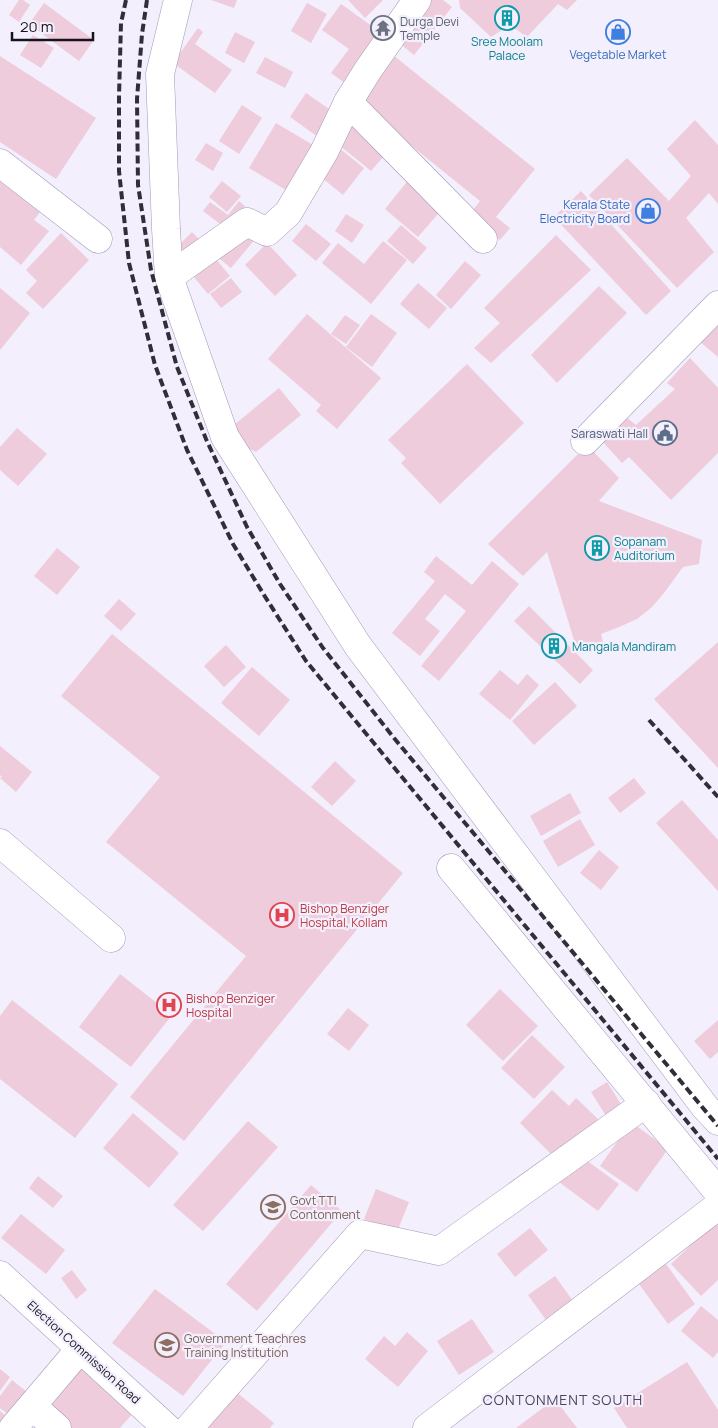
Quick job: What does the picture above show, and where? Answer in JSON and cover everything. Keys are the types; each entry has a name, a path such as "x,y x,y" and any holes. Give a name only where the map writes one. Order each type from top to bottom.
{"street":[{"path":"178,0 160,74 169,277 225,437 358,646 704,1107 718,1121"},
{"path":"169,277 247,222 267,232 288,213 324,152 348,102 417,0"},
{"path":"348,102 483,239"},
{"path":"0,164 98,239"},
{"path":"585,440 718,304"},
{"path":"0,843 112,938"},
{"path":"451,868 718,1192"},
{"path":"189,1428 360,1234 439,1251 646,1103"},
{"path":"427,1428 718,1206"},
{"name":"Election Commission Road","path":"0,1275 167,1428"},
{"path":"12,1428 80,1349"},
{"path":"32,1406 57,1428"}],"building":[{"path":"19,0 23,0 30,5 19,22 9,15"},
{"path":"211,0 237,0 234,8"},
{"path":"348,0 383,0 365,18"},
{"path":"424,0 443,0 452,7 414,55 393,38"},
{"name":"Sree Moolam Palace","path":"459,0 577,0 567,10 558,4 527,37 510,25 491,37 460,8"},
{"path":"44,3 94,40 79,61 29,24"},
{"path":"307,3 327,14 311,43 291,31"},
{"path":"341,4 383,34 346,84 331,73 349,49 322,30"},
{"path":"198,28 203,32 195,44 232,70 215,93 173,63"},
{"path":"235,32 255,42 244,63 225,53"},
{"path":"33,35 54,48 41,68 20,55"},
{"path":"388,51 535,169 496,217 510,228 500,240 469,215 480,201 351,97"},
{"path":"0,56 96,118 56,179 0,142"},
{"path":"265,57 293,72 285,88 256,73"},
{"path":"306,93 335,113 318,137 290,117"},
{"path":"242,105 262,118 239,154 219,141"},
{"path":"351,118 389,150 371,171 333,140"},
{"name":"Kerala State Electricity Board","path":"695,120 718,145 718,204 709,193 686,218 714,252 677,288 589,195 627,158 669,201 691,176 667,149"},
{"path":"276,123 313,145 286,190 249,168"},
{"path":"206,143 223,153 213,171 195,160"},
{"path":"339,148 364,168 343,195 317,174"},
{"path":"0,171 44,207 34,220 49,231 21,265 0,247"},
{"path":"410,178 444,207 418,237 385,209"},
{"path":"222,181 241,196 227,212 209,197"},
{"path":"581,191 671,291 646,315 554,217"},
{"path":"239,201 245,206 228,230 203,211 210,202 228,215"},
{"path":"346,214 364,225 352,243 335,231"},
{"path":"248,219 262,231 231,268 216,256"},
{"path":"306,224 331,244 316,261 292,241"},
{"path":"401,225 427,248 413,264 387,241"},
{"path":"192,232 205,245 190,259 178,246"},
{"path":"61,233 89,260 43,309 26,293 37,281 26,270"},
{"path":"556,235 591,270 491,363 474,348 500,323 484,308"},
{"path":"383,241 407,260 371,304 322,263 338,243 364,264"},
{"path":"267,243 297,275 275,296 245,265"},
{"path":"215,258 230,276 208,294 193,276"},
{"path":"465,261 481,275 451,309 436,295"},
{"path":"231,278 242,292 221,308 210,294"},
{"path":"418,283 447,308 429,329 400,304"},
{"path":"599,286 627,313 557,383 531,355"},
{"path":"0,288 30,313 0,350"},
{"path":"307,314 381,378 337,429 316,411 321,405 268,359"},
{"path":"371,314 397,333 372,367 346,347"},
{"path":"345,315 360,325 346,344 331,334"},
{"path":"718,318 718,357 699,341"},
{"name":"Saraswati Hall","path":"690,358 718,388 718,453 671,500 629,457 622,463 603,442 626,417 636,425 675,389 667,383"},
{"path":"467,364 524,423 440,504 401,463 406,458 388,440"},
{"path":"279,388 301,415 256,452 225,437 234,425"},
{"path":"17,428 47,454 18,486 0,470 0,447"},
{"name":"Sopanam Auditorium","path":"587,445 619,478 599,501 702,540 699,564 683,567 652,607 637,619 601,634 603,642 578,653 547,552 523,576 488,544"},
{"path":"57,548 80,567 57,595 34,576"},
{"path":"436,556 472,585 492,561 519,584 439,681 421,666 466,611 445,594 425,619 440,631 420,656 392,633 435,581 424,572"},
{"path":"119,599 136,614 121,631 104,616"},
{"name":"Mangala Mandiram","path":"529,606 593,670 580,684 514,621"},
{"name":"Bishop Benziger Hospital, Kollam","path":"112,634 403,873 184,1141 130,1097 246,956 106,842 160,777 61,696"},
{"path":"718,642 718,768 654,699"},
{"path":"226,645 246,667 224,687 204,666"},
{"path":"252,667 290,700 259,736 221,703"},
{"path":"500,670 518,685 527,674 539,685 510,720 479,694"},
{"path":"555,682 577,706 534,745 512,721"},
{"path":"0,746 32,772 16,792 0,778 2,777 0,775"},
{"path":"335,761 356,781 332,806 311,787"},
{"path":"634,778 646,793 620,813 608,798"},
{"path":"570,793 581,813 541,836 530,816"},
{"path":"682,800 718,840 718,891 656,823"},
{"path":"580,819 595,845 558,867 543,841"},
{"path":"599,850 619,867 601,890 580,873"},
{"path":"120,974 172,1015 131,1067 79,1027"},
{"path":"500,989 538,1026 503,1061 466,1025"},
{"path":"12,1000 118,1084 75,1138 0,1079 0,1016"},
{"path":"348,1008 369,1025 349,1051 327,1034"},
{"path":"718,1020 718,1052 710,1059 694,1041"},
{"path":"532,1035 565,1067 534,1099 501,1068"},
{"path":"607,1082 624,1109 608,1119 591,1092"},
{"path":"552,1090 569,1106 576,1098 598,1119 558,1161 520,1123"},
{"path":"133,1113 179,1153 149,1188 103,1148"},
{"path":"248,1121 278,1147 203,1231 173,1205"},
{"path":"631,1122 668,1149 637,1192 600,1166"},
{"path":"579,1155 619,1184 598,1211 559,1182"},
{"path":"38,1176 63,1196 53,1208 29,1188"},
{"path":"311,1185 342,1211 257,1311 226,1284"},
{"path":"376,1189 409,1202 397,1232 364,1219"},
{"path":"21,1214 65,1250 46,1274 1,1238"},
{"path":"715,1222 718,1226 718,1280 701,1296 671,1264"},
{"path":"530,1228 548,1250 515,1277 497,1254"},
{"path":"666,1264 695,1304 668,1324 639,1284"},
{"path":"72,1270 87,1290 76,1299 61,1278"},
{"path":"555,1276 573,1301 546,1320 528,1295"},
{"name":"Government Teachres Training Institution","path":"155,1289 226,1342 183,1396 112,1343"},
{"path":"701,1306 718,1320 718,1352 713,1358 681,1331"},
{"path":"472,1319 494,1352 459,1375 437,1341"},
{"path":"407,1332 428,1351 398,1387 365,1359 384,1336 395,1346"},
{"path":"687,1362 718,1410 718,1428 627,1428 614,1408"},
{"path":"76,1363 133,1413 120,1428 71,1428 42,1403"},
{"path":"0,1369 10,1377 0,1391"},
{"path":"12,1380 32,1396 14,1419 0,1408 0,1396"},
{"path":"235,1391 274,1423 270,1428 204,1428"},
{"path":"555,1399 577,1428 516,1428"},
{"path":"0,1411 11,1420 0,1428"}],"railway":[{"path":"126,0 121,23 119,171 129,263 155,365 187,450 233,544 306,661 718,1159"},
{"path":"147,0 142,34 137,99 138,185 151,270 177,367 206,439 247,527 280,584 323,648 394,738 718,1126"},
{"path":"649,720 718,797"}],"place":[{"name":"Sree Moolam Palace","path":"507,18"},
{"name":"Durga Devi Temple","path":"383,28"},
{"name":"Vegetable Market","path":"618,32"},
{"name":"Kerala State Electricity Board","path":"648,211"},
{"name":"Saraswati Hall","path":"665,433"},
{"name":"Sopanam Auditorium","path":"597,548"},
{"name":"Mangala Mandiram","path":"554,646"},
{"name":"Bishop Benziger Hospital, Kollam","path":"282,915"},
{"name":"Bishop Benziger Hospital","path":"169,1005"},
{"name":"Govt TTI Contonment","path":"273,1207"},
{"name":"Government Teachres Training Institution","path":"167,1345"}],"district":[{"name":"CONTONMENT SOUTH","path":"563,1399"}]}
